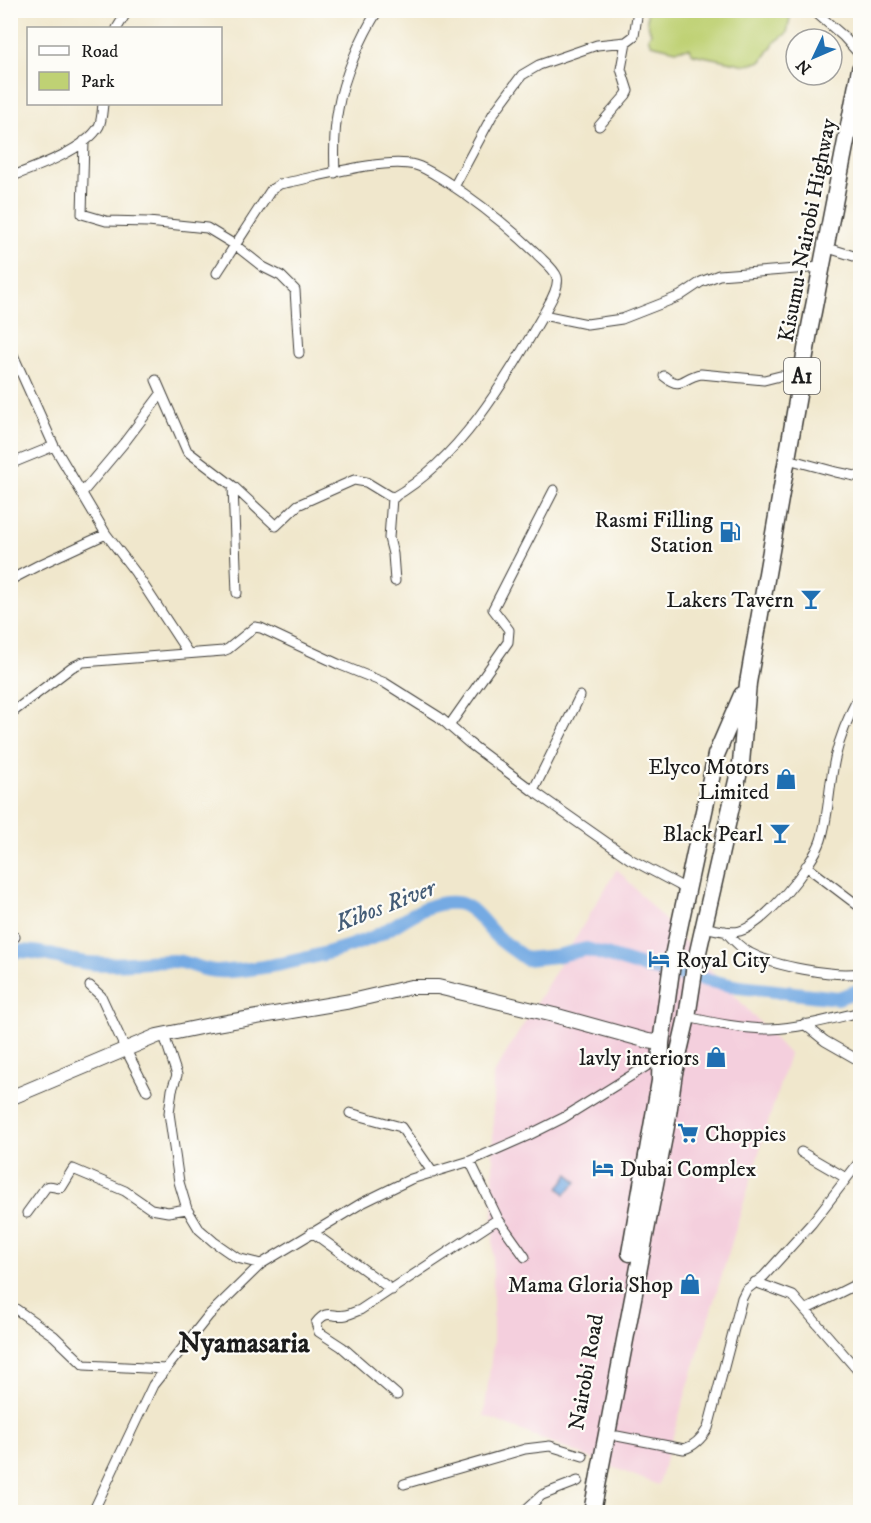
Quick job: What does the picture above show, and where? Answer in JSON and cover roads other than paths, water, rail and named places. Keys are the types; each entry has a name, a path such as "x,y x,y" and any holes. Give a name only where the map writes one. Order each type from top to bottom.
{"highway":[{"name":"Kisumu-Nairobi Highway","path":"747,683 821,267 861,69"},
{"name":"A1","path":"687,891 716,755 747,683"},
{"name":"A1","path":"703,927 739,773 747,683"},
{"path":"714,766 739,773"},
{"name":"Nairobi Road","path":"583,1512 660,1081 661,1043 668,991 687,891"},
{"name":"Nairobi Road","path":"592,1512 703,927"}],"main road":[{"path":"10,1098 124,1048 164,1035 424,986 438,987 661,1043"}],"street":[{"path":"118,27 128,10"},
{"path":"335,173 334,140 338,107 352,63 378,10"},
{"path":"454,187 493,114 522,75 539,65 597,45 626,42 634,36 638,10"},
{"path":"813,10 861,55"},
{"path":"599,126 628,91 621,69 626,42"},
{"path":"10,177 65,154 84,141 98,127 104,105"},
{"path":"84,141 82,214 106,221 148,222 207,228 235,244 263,267 281,276 295,290 299,353"},
{"path":"217,273 274,187 365,167 395,164 415,165 454,187 499,219 556,275 555,291 543,315 513,368 474,423 444,457 401,494 392,498 389,538 395,581"},
{"path":"825,247 861,258"},
{"path":"543,315 587,324 622,318 680,296 701,282 719,275 821,267"},
{"path":"10,348 54,446 106,534 135,572 188,653"},
{"path":"664,376 674,384 700,374 764,380 780,376 801,378"},
{"path":"156,380 160,394 187,451 233,486 276,526 298,505 354,480 366,482 389,496 395,497"},
{"path":"82,493 124,443 160,394"},
{"path":"10,464 54,446"},
{"path":"788,459 861,477"},
{"path":"233,486 237,593"},
{"path":"449,726 508,642 509,630 493,609 554,490"},
{"path":"10,580 106,534"},
{"path":"10,714 72,666 83,662 228,649 255,627 261,628 385,683 439,717 533,791 630,860 687,891"},
{"path":"703,927 737,932 748,928 791,888 806,866 821,840 835,756 851,710 861,694"},
{"path":"533,791 580,696"},
{"path":"806,866 861,907"},
{"path":"725,931 749,952 766,959 825,972 861,973"},
{"path":"90,986 101,996 124,1048 147,1091"},
{"path":"687,1017 758,1029 804,1024 861,1012"},
{"path":"804,1024 825,1041 861,1061"},
{"path":"164,1035 177,1075 172,1090 169,1113 179,1182 187,1209 199,1229 214,1242 237,1258 261,1264"},
{"path":"93,1512 153,1385 209,1315 261,1264 362,1203 411,1179 470,1161 563,1118 653,1062"},
{"path":"350,1113 401,1127 433,1173"},
{"path":"801,1152 846,1178"},
{"path":"470,1161 498,1219 525,1257"},
{"path":"617,1436 684,1449 703,1436 708,1428 746,1290 812,1223 861,1161"},
{"path":"27,1213 46,1187 51,1185 62,1187 73,1169 124,1191 151,1209 168,1212 187,1209"},
{"path":"397,1395 360,1362 319,1332 316,1323 321,1316 346,1315 360,1310 498,1219"},
{"path":"312,1232 392,1290"},
{"path":"755,1282 793,1296 861,1373"},
{"path":"805,1310 857,1284"},
{"path":"10,1305 54,1336 84,1365 166,1369"},
{"path":"404,1484 525,1449 550,1446 584,1456"},
{"path":"523,1512 542,1495 578,1481"}],"water":[{"path":"569,1174 577,1182 565,1194 559,1188"}],"waterway":[{"name":"Kibos River","path":"10,952 40,953 87,963 173,961 217,971 245,970 292,962 337,950 380,934 421,910 444,903 456,903 468,907 497,937 526,959 556,956 586,949 648,968 739,987 838,998 860,990"}],"place":[{"name":"Rasmi Filling Station","path":"730,532"},
{"name":"Lakers Tavern","path":"811,599"},
{"name":"Elyco Motors Limited","path":"786,779"},
{"name":"Black Pearl","path":"780,833"},
{"name":"Royal City","path":"659,959"},
{"name":"lavly interiors","path":"716,1057"},
{"name":"Choppies","path":"688,1133"},
{"name":"Dubai Complex","path":"603,1168"},
{"name":"Mama Gloria Shop","path":"690,1284"}],"district":[{"name":"Nyamasaria","path":"244,1342"}]}
